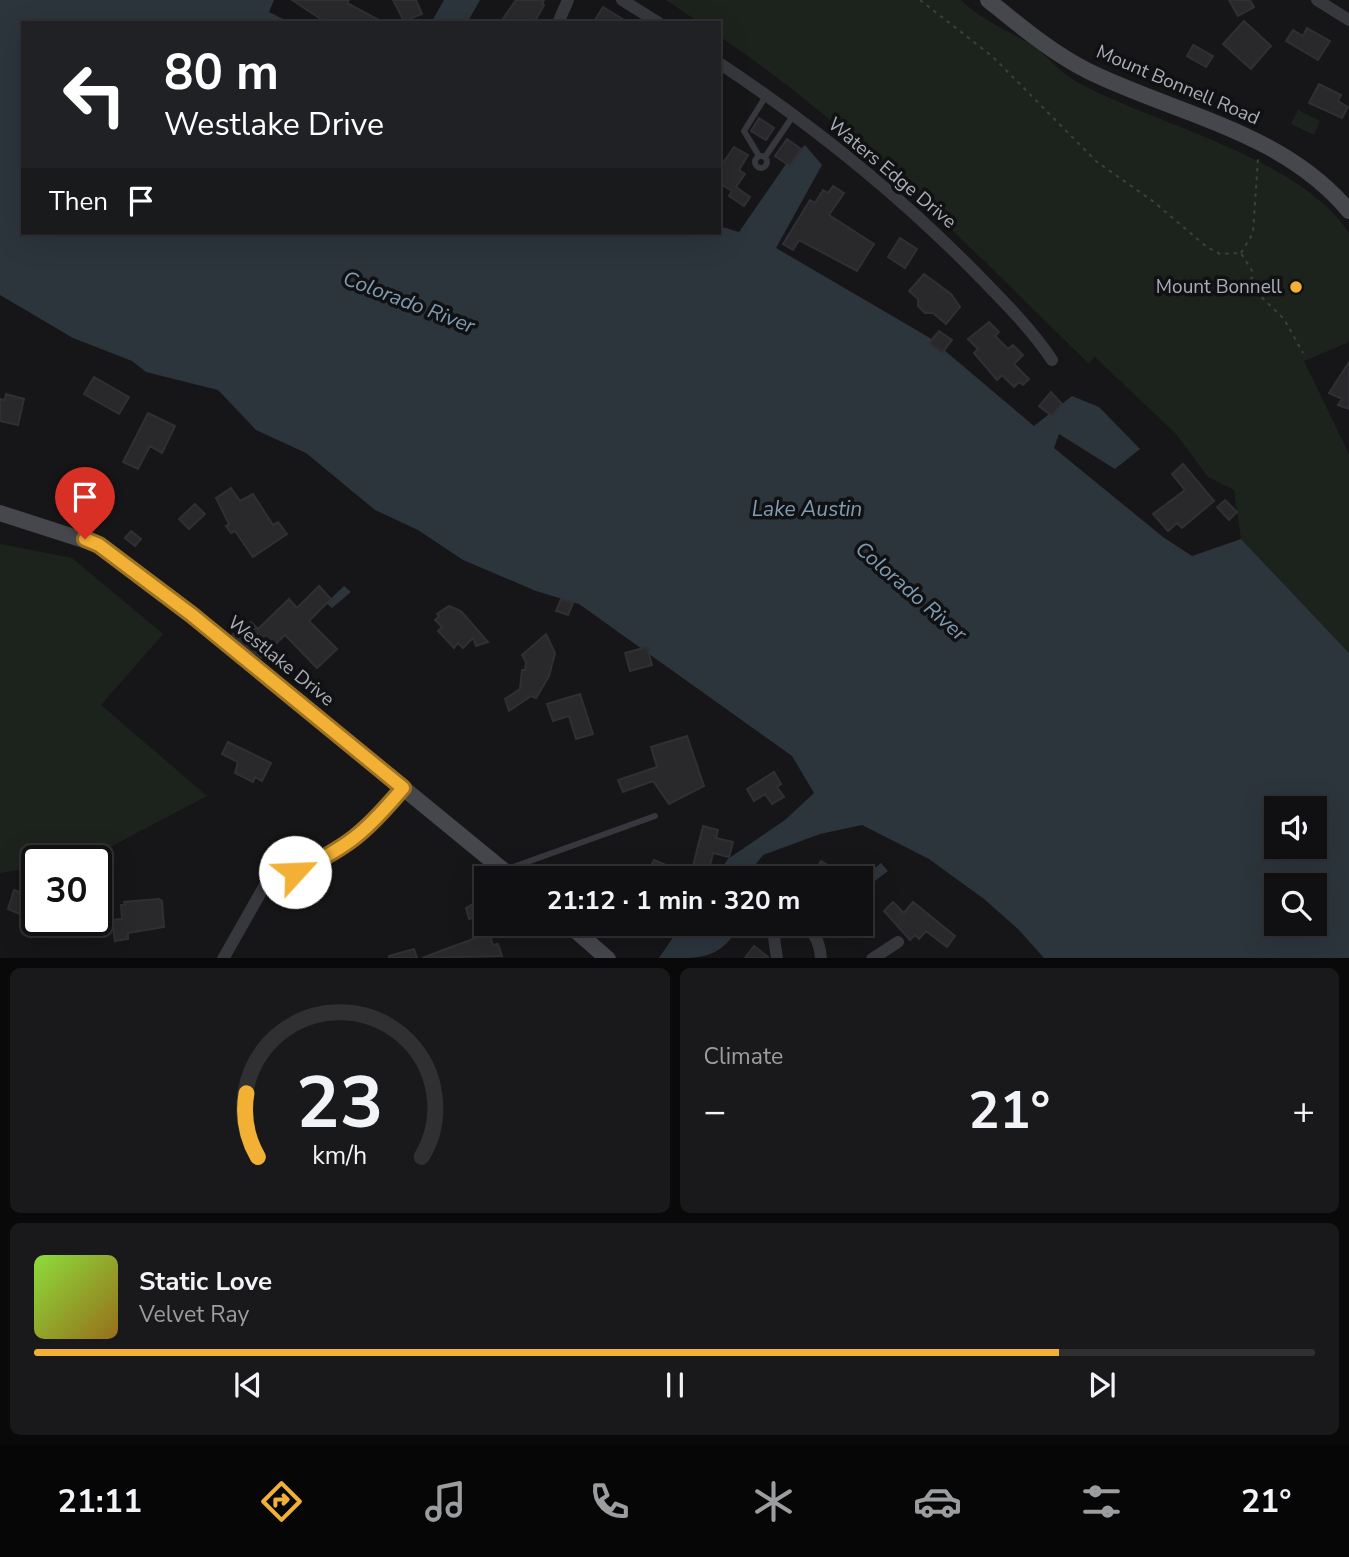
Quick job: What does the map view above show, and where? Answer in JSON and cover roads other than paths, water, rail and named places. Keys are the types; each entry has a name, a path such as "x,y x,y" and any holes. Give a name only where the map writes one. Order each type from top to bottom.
{"street":[{"path":"559,21 568,0"},
{"path":"622,0 656,21"},
{"name":"Mount Bonnell Road","path":"988,0 1049,46 1088,70 1231,127 1264,144 1308,171 1349,211"},
{"path":"1317,0 1349,20"},
{"name":"Waters Edge Drive","path":"721,64 793,116 918,215 1033,332 1052,360"},
{"name":"Westlake Drive","path":"0,513 99,545 200,622 499,866"},
{"path":"223,958 265,885 340,850 370,827 403,788"},
{"path":"582,936 608,958"},
{"path":"775,936 777,958"},
{"path":"814,936 820,942 821,958"},
{"path":"872,958 898,942"}],"lane":[{"path":"766,96 744,131 762,156 793,116"},
{"path":"529,866 655,816"}],"water":[{"name":"Lake Austin","path":"0,0 274,0 269,12 287,21 21,21 21,235 721,235 721,227 739,232 786,164 805,145 822,165 776,248 930,338 1034,426 1072,396 1099,407 1140,449 1115,469 1059,434 1054,448 1163,537 1192,556 1241,539 1349,653 1349,958 1044,958 1018,929 984,899 929,859 862,825 820,834 763,855 754,866 723,866 728,859 785,820 814,793 792,756 579,604 536,591 463,560 418,530 375,510 306,453 256,430 218,390 146,372 132,361 73,338 0,295"},
{"path":"444,0 480,0 468,21 432,21"},
{"path":"344,586 351,592 332,608 326,603"},
{"path":"881,863 888,871 873,882 873,870"},
{"path":"674,936 733,936 718,950 699,957 659,958"}],"place":[{"name":"Mount Bonnell","path":"1296,287"}],"water label":[{"name":"Colorado River","path":"409,302"},
{"name":"Colorado River","path":"911,591"}]}
